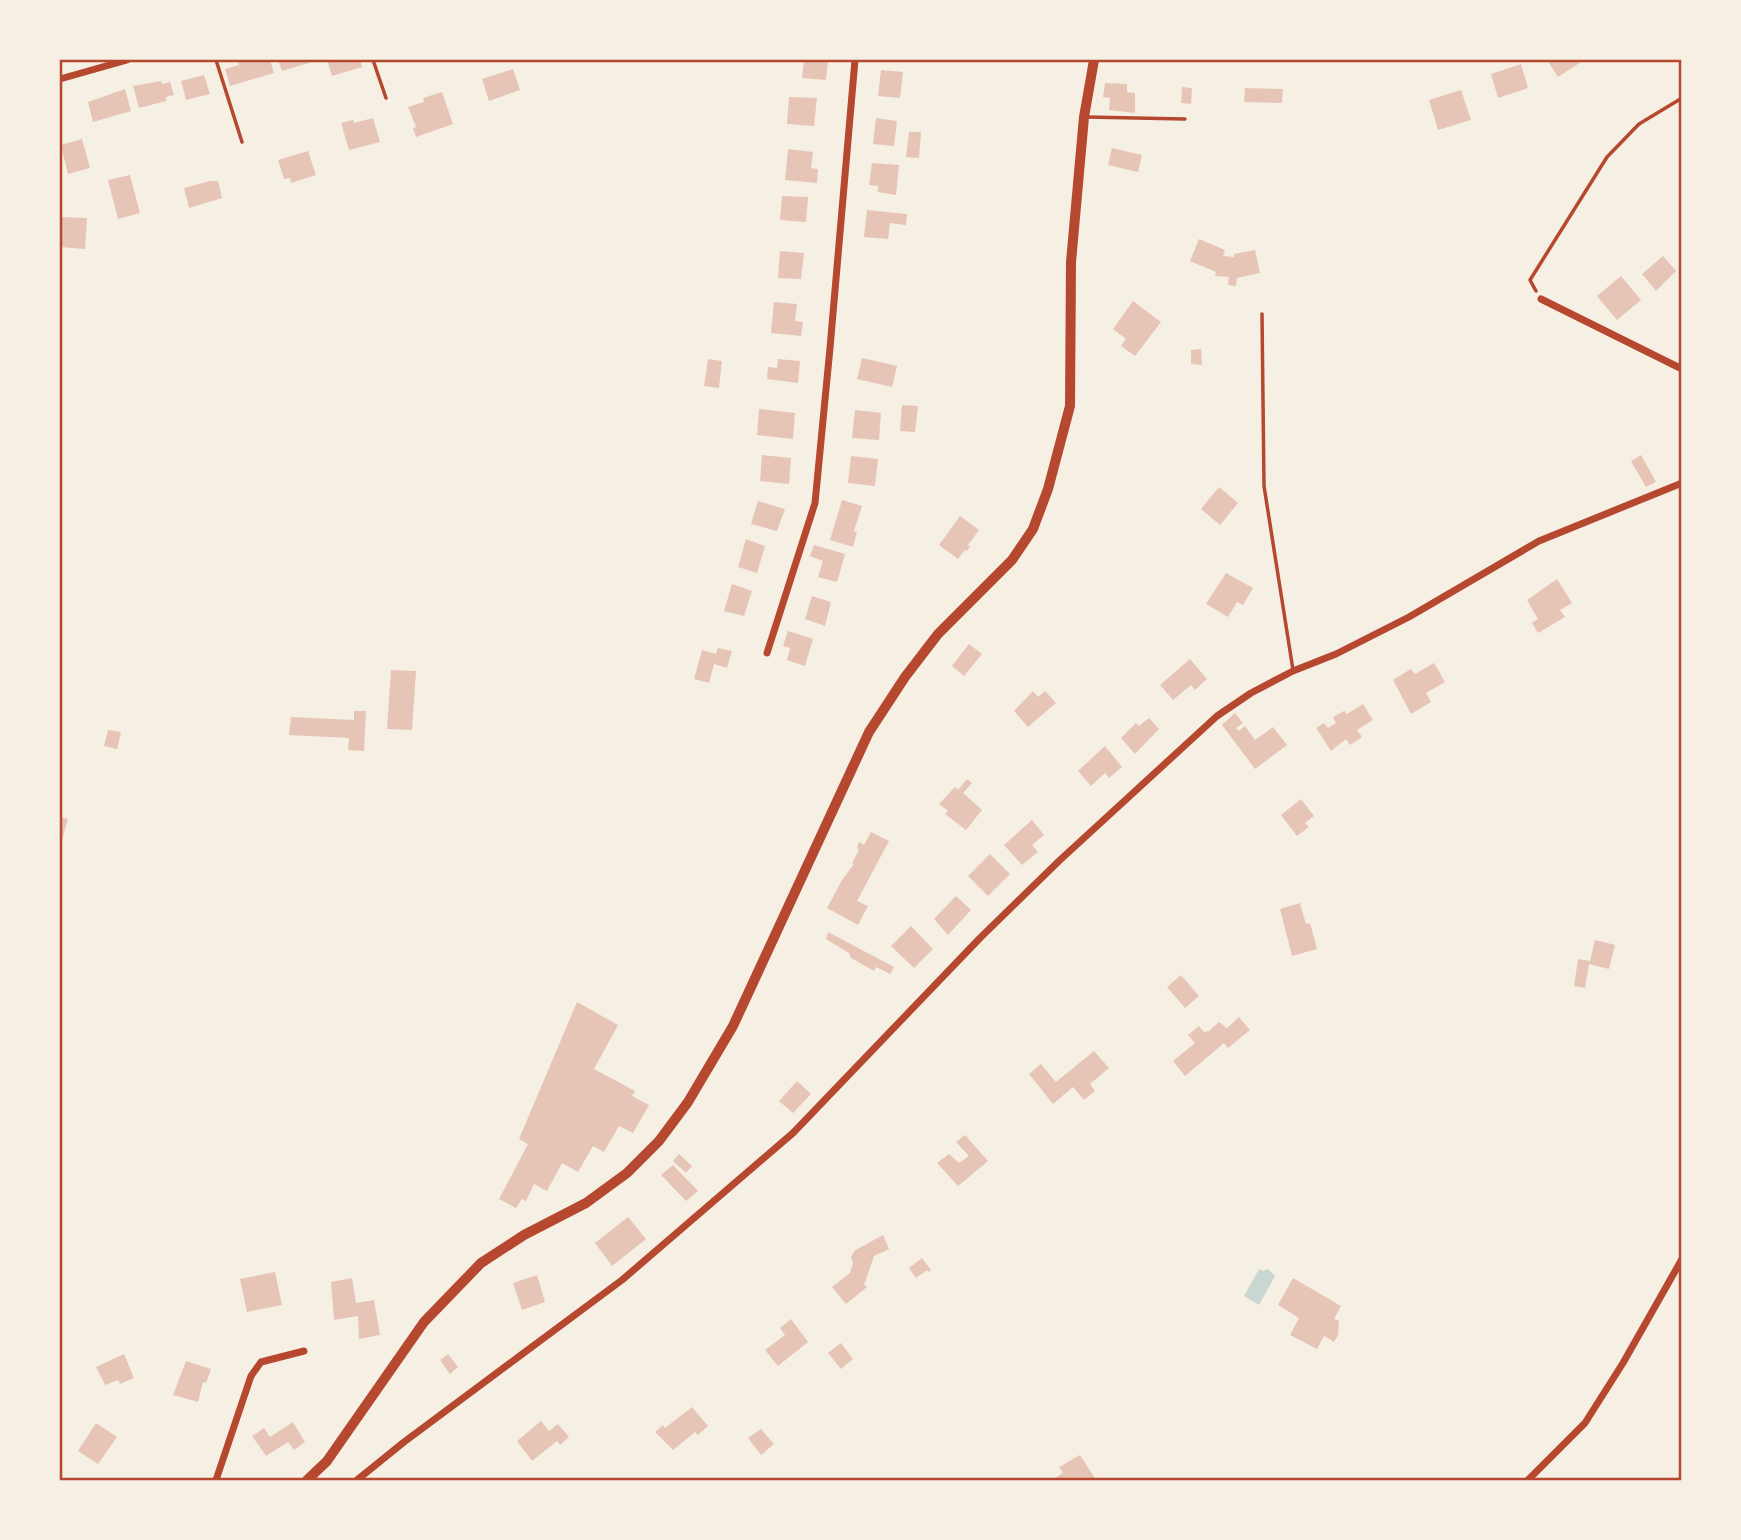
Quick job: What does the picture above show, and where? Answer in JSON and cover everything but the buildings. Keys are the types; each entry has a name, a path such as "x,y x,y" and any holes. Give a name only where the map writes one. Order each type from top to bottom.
{"main road":[{"path":"307,1480 327,1461 424,1322 481,1263 524,1235 586,1203 627,1173 659,1141 688,1102 733,1026 869,732 905,677 938,634 1012,559 1033,529 1048,489 1070,406 1071,262 1084,117 1094,60"}],"street":[{"path":"60,79 127,60"},
{"path":"767,653 815,503 855,60"},
{"path":"1541,299 1682,369"},
{"path":"357,1480 622,1280 793,1133 980,938 1217,716 1251,693 1293,671 1336,654 1409,617 1539,541 1682,482"},
{"path":"1528,1480 1585,1423 1623,1363 1682,1259"},
{"path":"216,1480 251,1377 261,1362 304,1351"}],"lane":[{"path":"216,60 242,142"},
{"path":"373,60 386,98"},
{"path":"1084,117 1185,119"},
{"path":"1262,314 1264,486 1293,671"}],"path":[{"path":"1541,299 1530,280 1607,157 1639,124 1682,98"}],"shaded area":[{"path":"1259,1269 1268,1269 1275,1276 1259,1305 1244,1296"}]}
